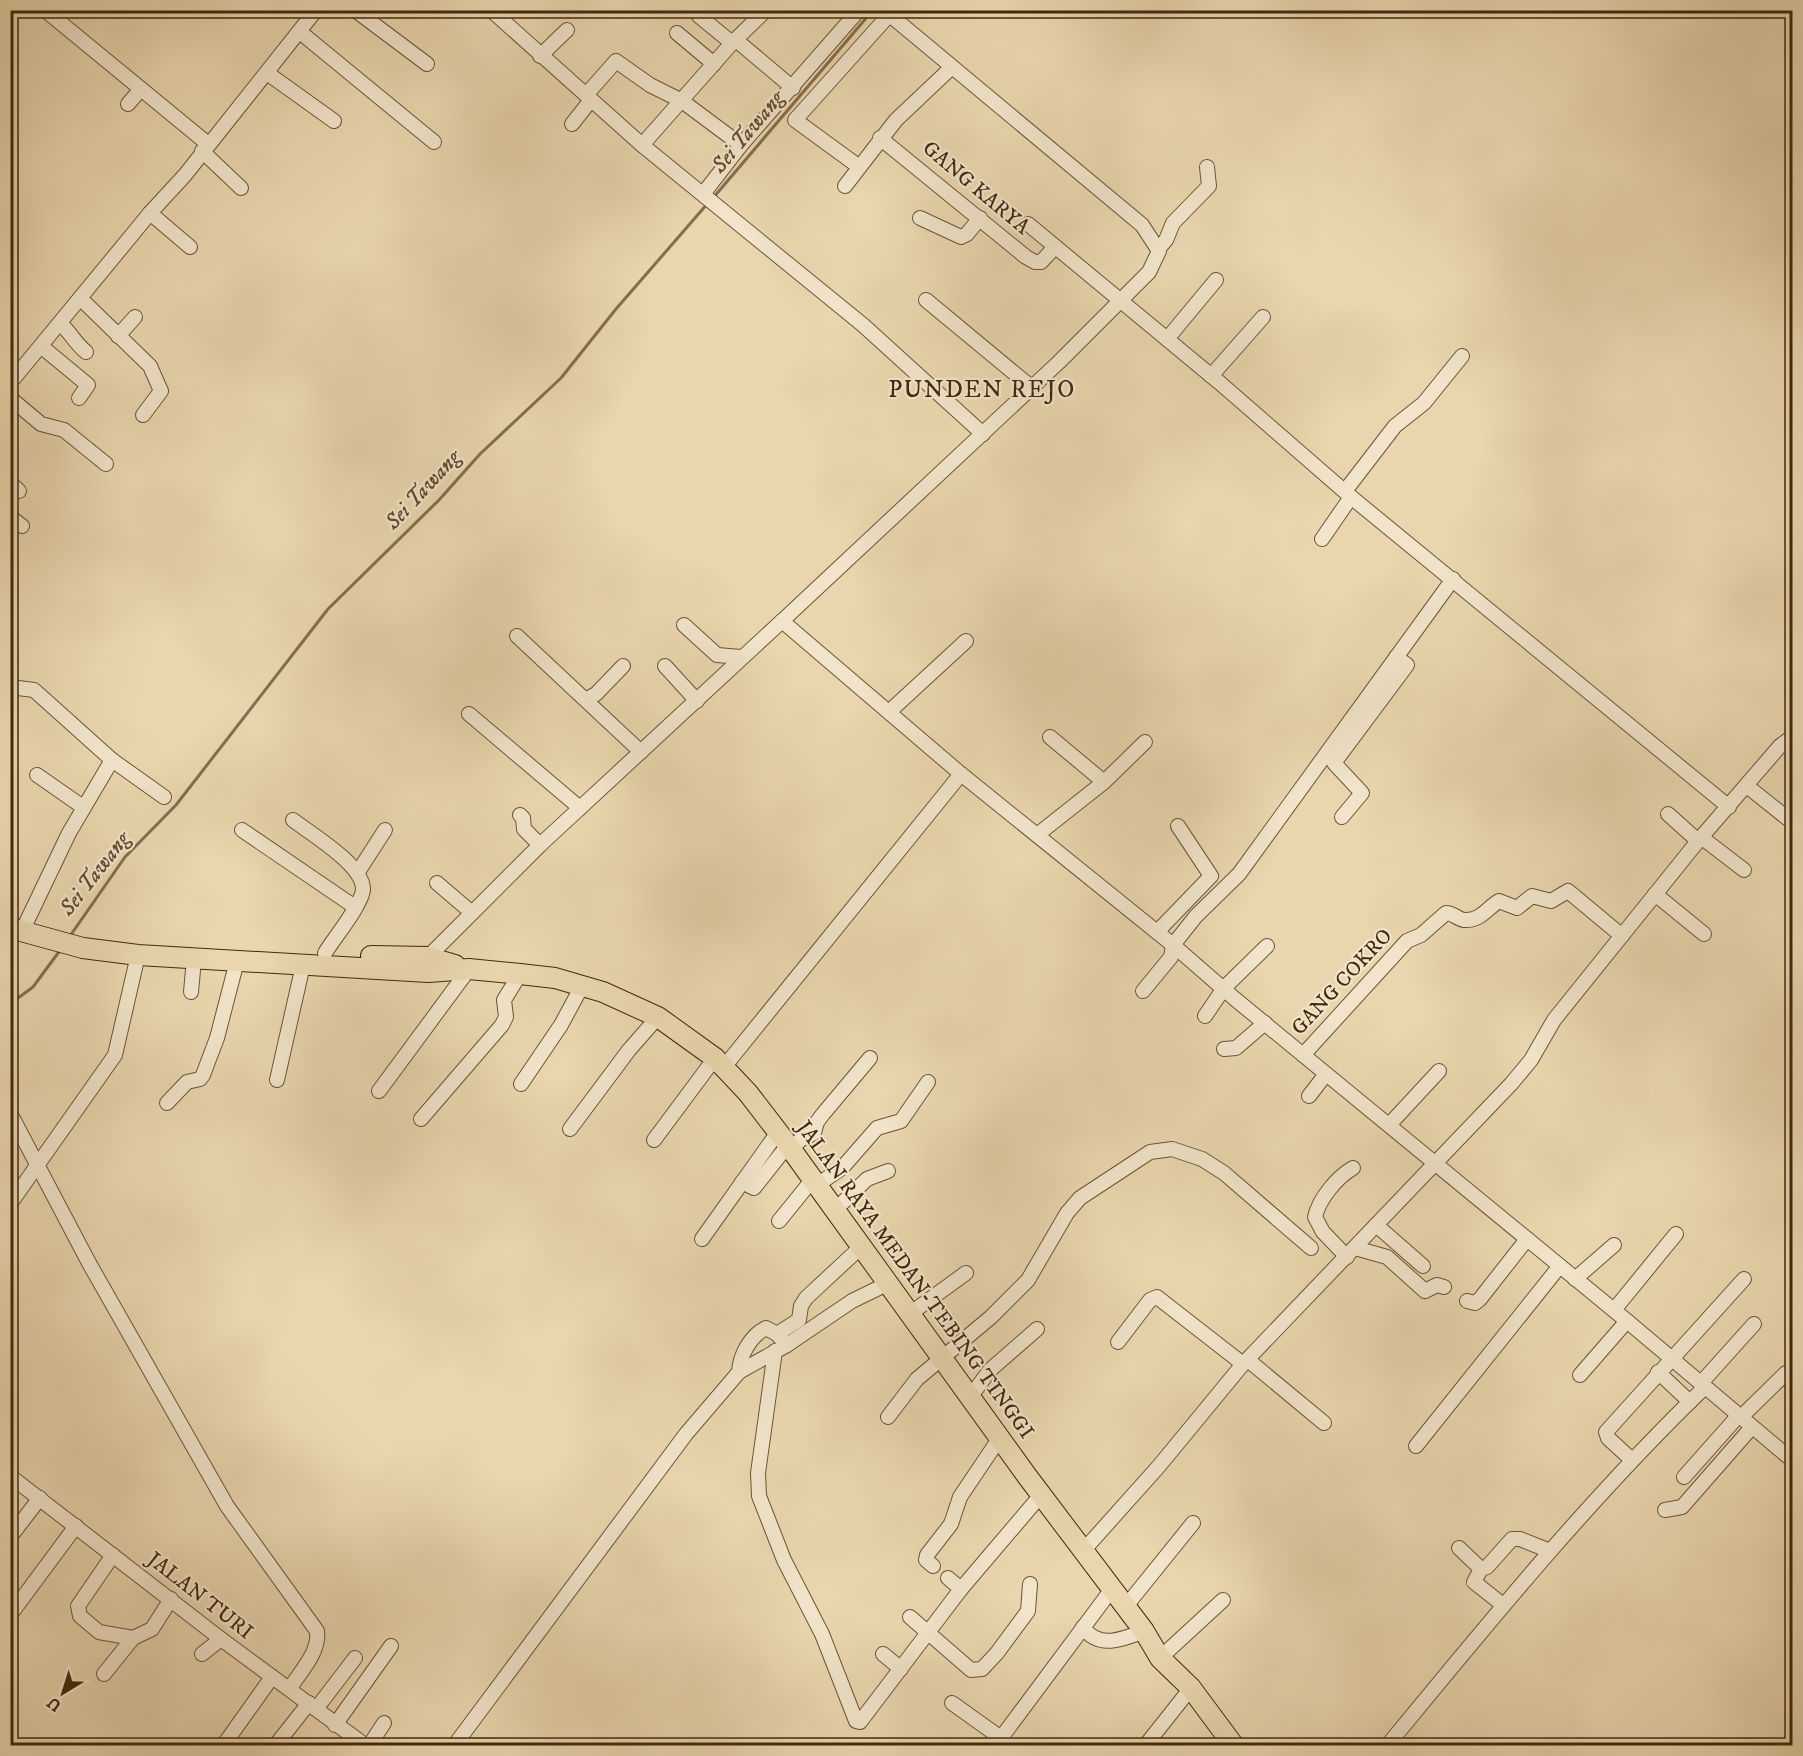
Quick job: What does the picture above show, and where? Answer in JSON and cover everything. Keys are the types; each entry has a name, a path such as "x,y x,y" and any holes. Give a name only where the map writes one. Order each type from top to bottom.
{"highway":[{"name":"JALAN RAYA MEDAN-TEBING TINGGI","path":"16,921 62,937 138,955 428,972 469,969 520,974 582,986 612,995 658,1017 719,1063 786,1143 1001,1436 1041,1495 1126,1606 1160,1658 1191,1688 1234,1746"},
{"name":"JALAN RAYA MEDAN-TEBING TINGGI","path":"84,943 428,957 469,969"}],"street":[{"path":"45,10 141,89 205,147 241,188"},
{"path":"10,383 42,347 150,213 185,175 316,10"},
{"path":"355,10 427,64"},
{"path":"491,10 642,145 863,325 983,434"},
{"path":"642,145 734,42 766,10"},
{"path":"705,196 741,146 859,10"},
{"path":"858,166 795,120 887,13 1142,225 1159,248"},
{"path":"699,16 793,88"},
{"path":"540,56 567,30"},
{"path":"300,32 434,142"},
{"path":"676,33 714,64"},
{"path":"572,124 616,61 650,85 682,101 741,146"},
{"path":"845,186 880,138 951,68"},
{"path":"267,73 334,121"},
{"path":"128,104 141,89"},
{"name":"GANG KARYA","path":"880,138 1035,262 1041,262 1055,248"},
{"path":"428,957 540,845 983,434 1121,301 1149,272 1173,223 1209,186 1207,167"},
{"path":"150,213 190,247"},
{"path":"920,218 961,237 967,234 980,218"},
{"path":"1028,224 1211,376 1348,494 1729,807"},
{"path":"1167,339 1216,280"},
{"path":"80,298 150,366 161,388 143,415"},
{"path":"926,300 1032,387"},
{"path":"118,336 135,317"},
{"path":"1211,376 1263,317"},
{"path":"60,323 86,352"},
{"path":"42,347 88,385 80,398"},
{"path":"1322,539 1348,494 1411,412 1462,356"},
{"path":"10,398 41,424 64,430 106,464"},
{"path":"10,517 22,526"},
{"path":"1143,991 1171,957 1173,945 1196,916 1239,873 1452,579"},
{"path":"782,621 961,774 1173,945 1792,1460"},
{"path":"684,625 717,655 741,657"},
{"path":"517,636 587,699 641,752"},
{"path":"890,711 966,641"},
{"path":"1342,817 1362,793 1334,763 1407,665 1396,657"},
{"path":"587,699 596,694 623,666"},
{"path":"665,666 697,701"},
{"path":"10,687 34,690 112,760 164,797"},
{"path":"468,714 580,808"},
{"path":"1083,1551 1159,1466 1246,1362 1527,1066 1554,1020 1655,894 1700,839 1792,736"},
{"path":"1050,737 1104,782"},
{"path":"1036,836 1104,782 1145,742"},
{"path":"16,921 112,760"},
{"path":"654,1140 961,774"},
{"path":"37,775 83,807"},
{"path":"1747,786 1792,822"},
{"path":"1668,814 1744,870"},
{"path":"520,815 524,829 540,845"},
{"path":"293,820 358,872 363,891 325,953"},
{"path":"1157,932 1211,876 1178,826"},
{"path":"242,830 355,907"},
{"path":"358,872 385,830"},
{"path":"437,883 471,912"},
{"name":"GANG COKRO","path":"1304,1055 1407,941 1421,934 1446,913 1462,920 1472,919 1485,914 1499,901 1517,908 1532,896 1551,901 1568,891 1622,936"},
{"path":"1655,894 1704,934"},
{"path":"1205,1016 1224,988 1267,946"},
{"path":"10,1204 115,1055 138,955"},
{"path":"191,992 194,959"},
{"path":"167,1103 187,1082 200,1079 203,1075 221,1026 237,960"},
{"path":"277,1080 303,965"},
{"path":"379,1091 469,969"},
{"path":"422,1119 502,1025 506,1017 504,1000 520,974"},
{"path":"521,1084 561,1025 582,986"},
{"path":"570,1129 629,1050 658,1017"},
{"path":"1224,1049 1236,1048 1264,1023"},
{"path":"702,1239 742,1182 751,1189 754,1188 786,1143 800,1140 814,1133 823,1114 870,1058"},
{"path":"1389,1125 1439,1071"},
{"path":"1309,1095 1326,1074"},
{"path":"779,1221 815,1182 842,1168 876,1128 901,1121 928,1082"},
{"path":"10,1113 88,1263 227,1506 317,1631 318,1640 314,1650 290,1688"},
{"path":"888,1417 906,1390 991,1317 1028,1280 1067,1213 1080,1198 1150,1152 1172,1149 1202,1159 1224,1173 1311,1248"},
{"path":"1353,1168 1336,1183 1321,1202 1315,1217 1323,1232 1351,1252 1387,1257 1425,1291 1437,1285 1444,1287"},
{"path":"835,1210 867,1179 888,1171"},
{"path":"1376,1225 1423,1266"},
{"path":"1614,1310 1676,1234"},
{"path":"1467,1301 1474,1303 1480,1299 1527,1239"},
{"path":"1575,1279 1614,1245"},
{"path":"862,1246 807,1298 801,1306 799,1320 781,1342 758,1473 758,1491 784,1560 822,1634 856,1721 860,1722 961,1589 1041,1495"},
{"path":"1416,1446 1559,1267"},
{"path":"911,1314 966,1273"},
{"path":"1632,1460 1606,1436 1606,1432 1671,1357 1744,1279"},
{"path":"454,1746 686,1434 739,1372 781,1342 852,1301 889,1283"},
{"path":"1118,1342 1150,1300 1157,1297 1324,1423"},
{"path":"1580,1375 1627,1321"},
{"path":"1387,1746 1503,1605 1632,1460 1690,1402 1754,1324"},
{"path":"739,1372 742,1353 759,1332 766,1328 781,1342"},
{"path":"971,1396 990,1370 1036,1329"},
{"path":"1658,1372 1690,1402"},
{"path":"1684,1477 1740,1416 1786,1373"},
{"path":"1665,1510 1682,1507 1752,1427"},
{"path":"933,1566 926,1560 927,1555 951,1524 960,1497 1001,1436"},
{"name":"JALAN TURI","path":"13,1484 40,1498 221,1639 367,1746"},
{"path":"10,1538 40,1498"},
{"path":"1126,1606 1193,1523"},
{"path":"10,1615 76,1526"},
{"path":"1503,1605 1474,1581 1481,1569 1494,1560 1512,1539 1520,1539 1550,1551"},
{"path":"1459,1548 1481,1569"},
{"path":"113,1555 78,1606 80,1616 99,1632 133,1638"},
{"path":"948,1578 961,1589"},
{"path":"910,1617 970,1670 982,1669 997,1653 1028,1611 1030,1584"},
{"path":"952,1703 1005,1742 1083,1627 1112,1589"},
{"path":"104,1674 133,1638 152,1629 171,1599"},
{"path":"1160,1658 1223,1600"},
{"path":"1083,1627 1096,1639 1118,1642 1144,1631"},
{"path":"202,1654 221,1639"},
{"path":"336,1725 391,1646"},
{"path":"883,1654 901,1669"},
{"path":"275,1746 356,1659"},
{"path":"223,1746 272,1677"},
{"path":"1145,1746 1191,1688"},
{"path":"367,1746 384,1723"}],"waterway":[{"name":"Sei Tawang","path":"713,198 873,10"},
{"name":"Sei Tawang","path":"70,936 125,857 176,805 328,609 439,500 480,454 561,378 616,309 708,203"},
{"name":"Sei Tawang","path":"10,1004 33,987 61,949"}],"district":[{"name":"PUNDEN REJO","path":"982,390"}]}
